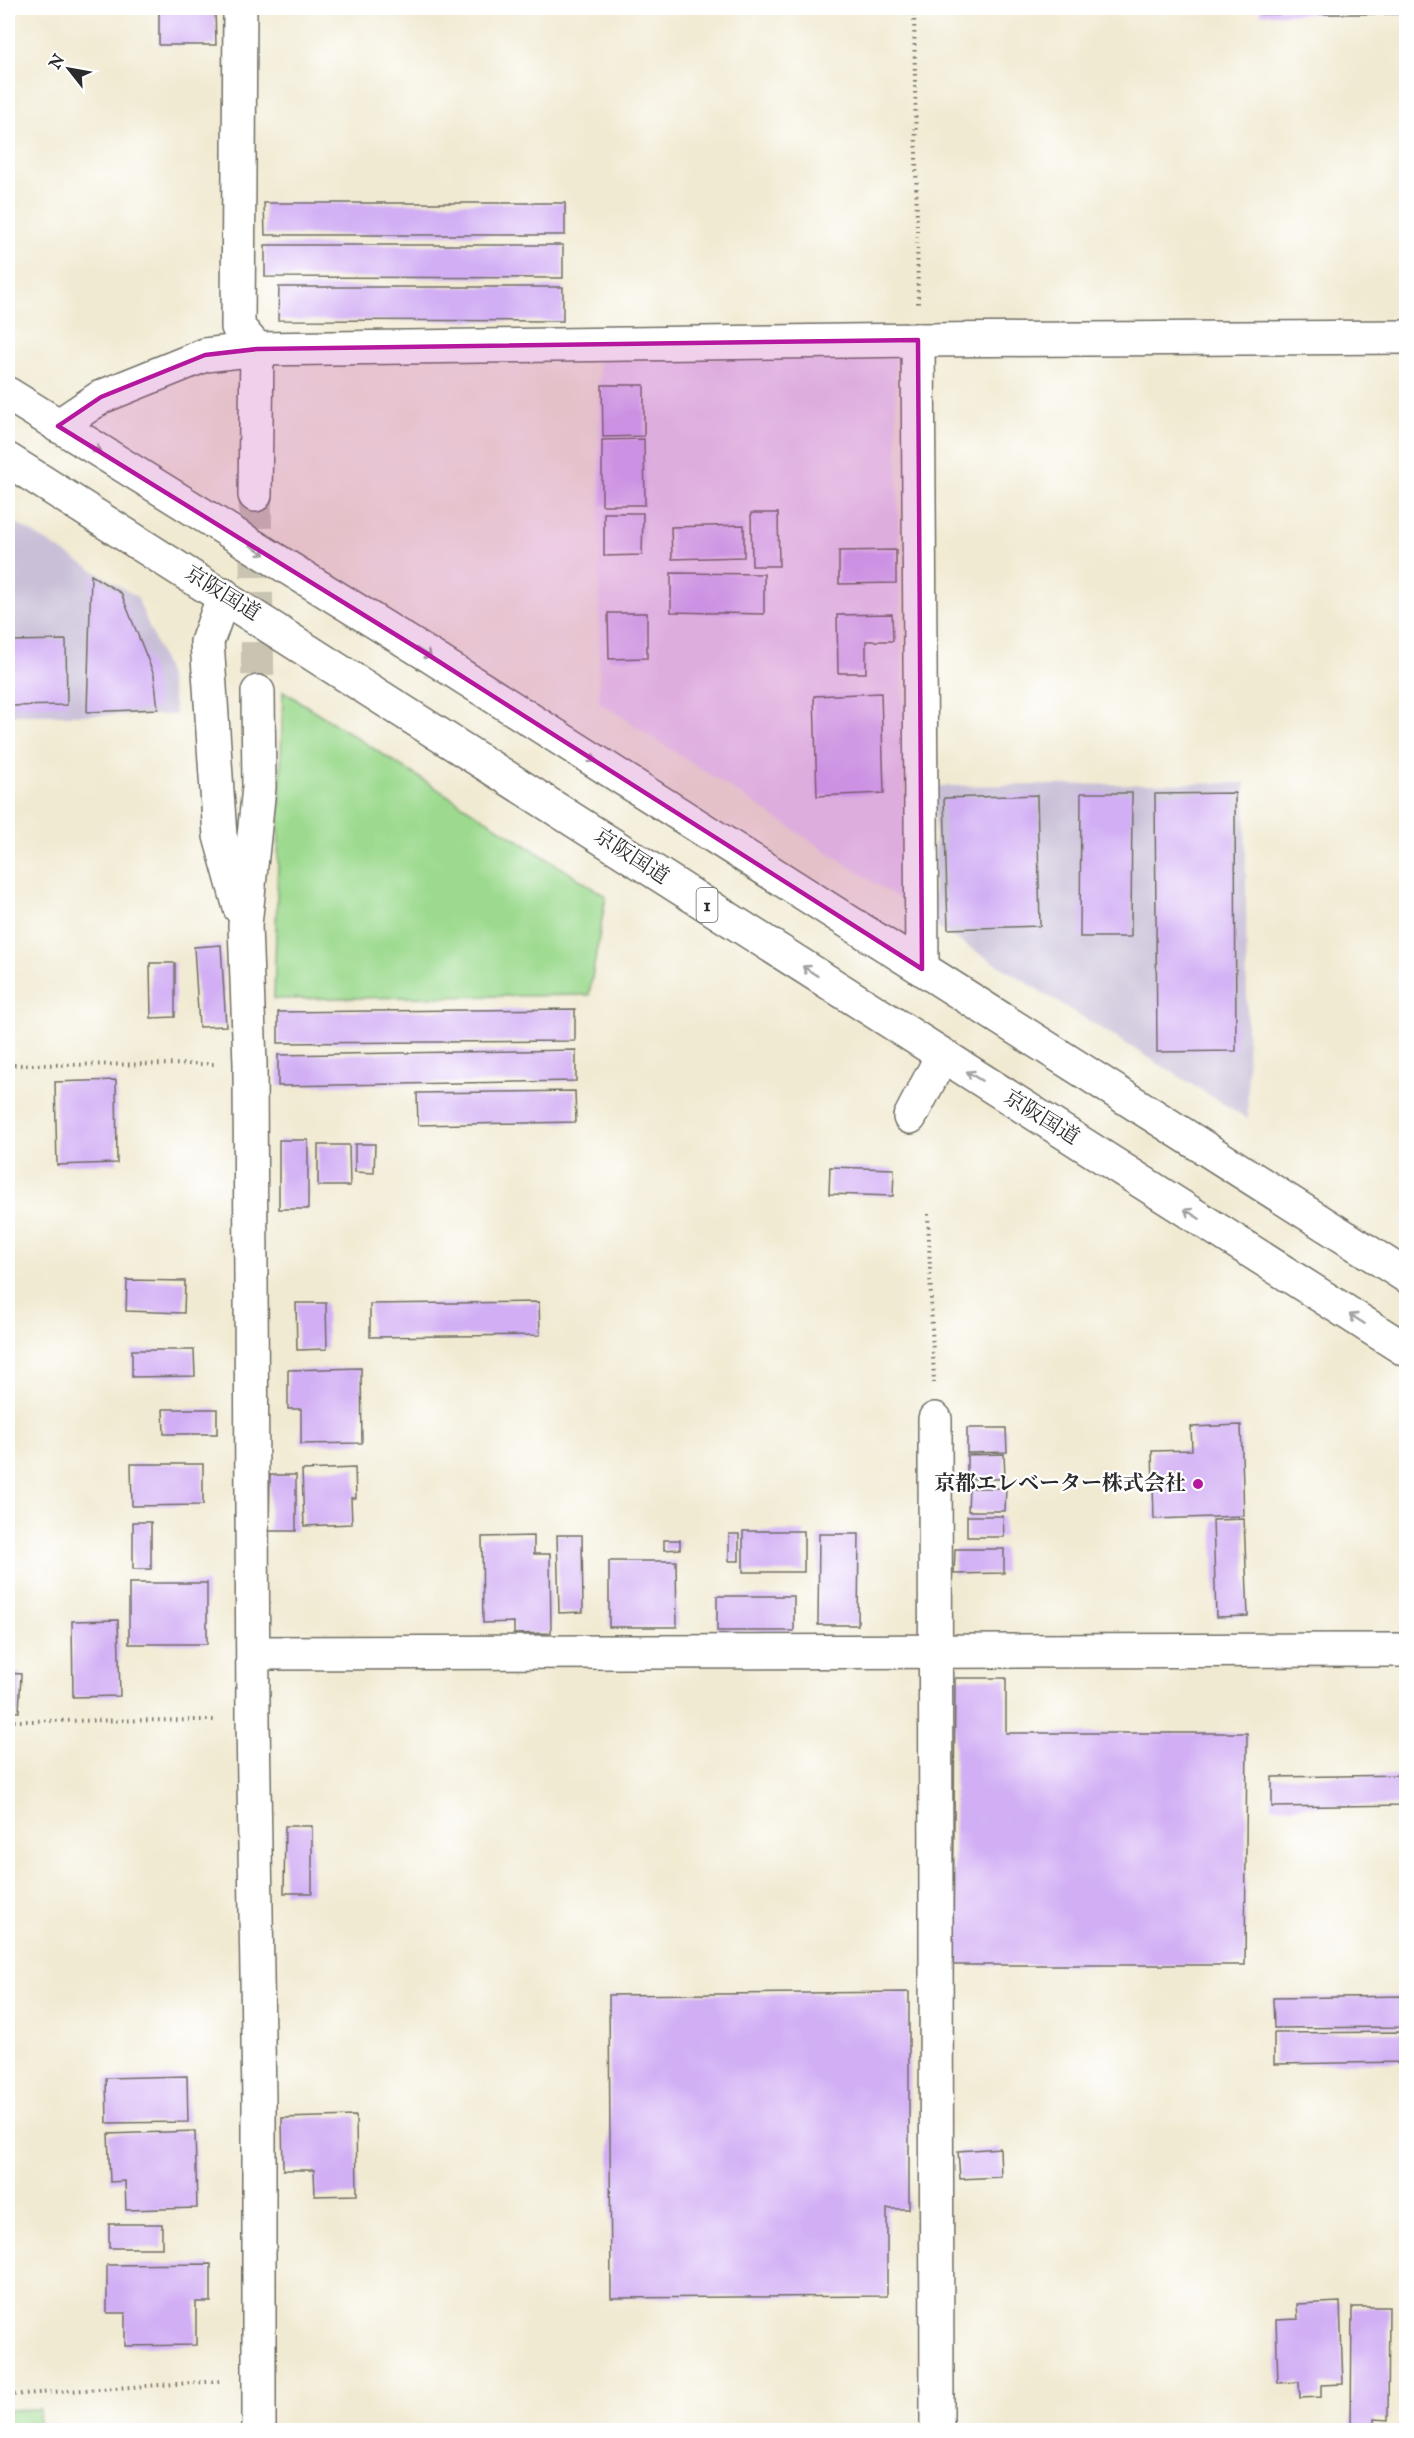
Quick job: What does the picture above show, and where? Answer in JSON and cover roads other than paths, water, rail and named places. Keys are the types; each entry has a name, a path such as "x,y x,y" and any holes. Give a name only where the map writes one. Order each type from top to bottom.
{"main road":[{"path":"240,8 238,327 257,349 255,495"},
{"path":"58,426 101,397 205,355 257,349 918,340 1407,338"},
{"path":"918,340 921,969"},
{"path":"8,394 426,654 1407,1276"},
{"name":"京阪国道","path":"8,460 224,595 942,1056 1407,1350"},
{"path":"224,595 207,642 220,836 245,925"},
{"path":"258,692 259,787 245,925 250,1064 253,1720 259,2102 259,2430"},
{"path":"910,1117 942,1056"},
{"path":"935,1419 937,2430"},
{"path":"254,1653 1407,1650"}],"tunnel":[{"path":"255,495 258,692"}],"place":[{"name":"京都エレベーター株式会社","path":"1198,1484"}]}
